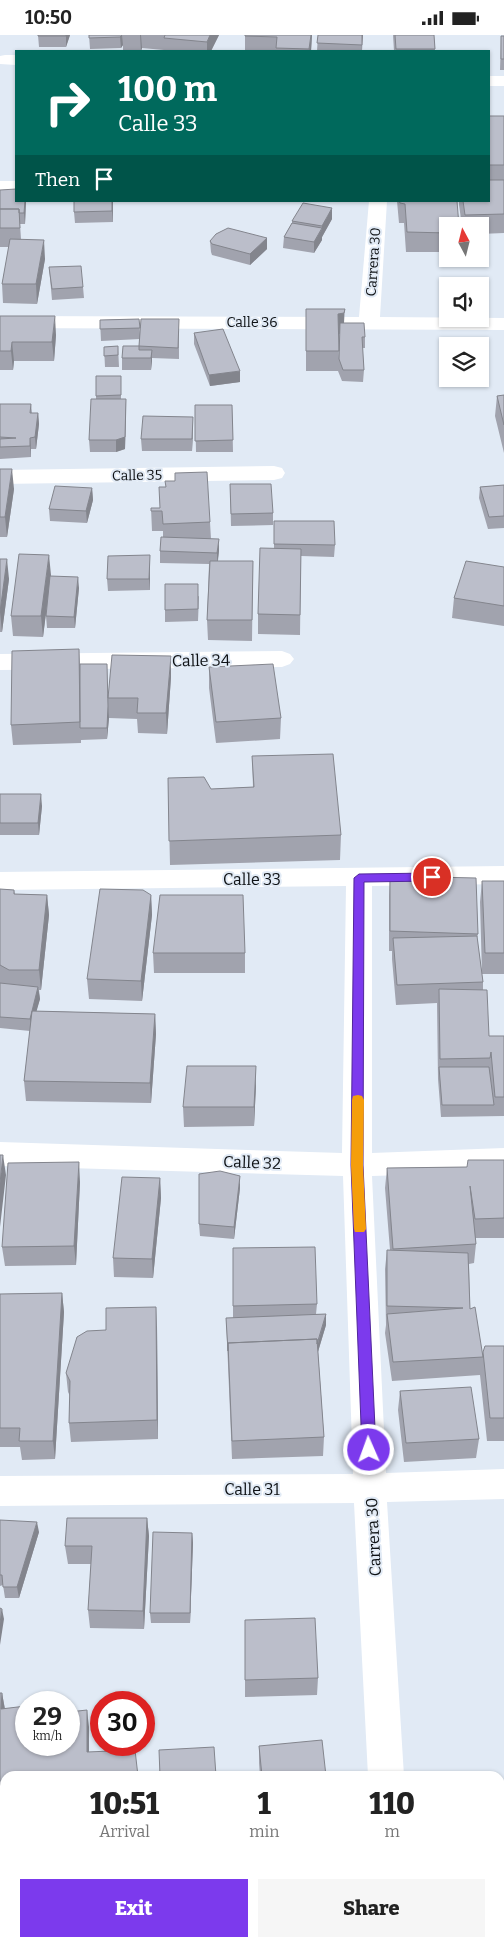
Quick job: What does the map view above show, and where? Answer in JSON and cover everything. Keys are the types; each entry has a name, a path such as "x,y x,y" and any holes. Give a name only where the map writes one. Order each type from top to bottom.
{"street":[{"path":"490,81 504,81"},
{"path":"0,187 15,187"},
{"name":"Carrera 30","path":"369,323 378,202"},
{"name":"Calle 36","path":"0,322 504,324"},
{"name":"Calle 35","path":"0,477 274,473"},
{"name":"Calle 34","path":"0,662 282,659"},
{"name":"Calle 33","path":"0,881 504,875"},
{"name":"Carrera 30","path":"359,878 357,1165 370,1488 386,1771"},
{"name":"Calle 32","path":"0,1154 357,1165 504,1160"},
{"name":"Calle 31","path":"0,1491 370,1488 504,1483"}],"building":[{"path":"66,35 66,36 38,36"},
{"path":"89,35 122,35 120,37 89,38"},
{"path":"165,35 210,35 207,42 164,38"},
{"path":"245,35 311,35 309,49 276,48 277,37"},
{"path":"318,35 362,35 362,45 317,43"},
{"path":"395,35 434,35 435,49 396,49"},
{"path":"501,36 504,36 504,59 501,59"},
{"path":"490,116 504,116 504,165 490,165"},
{"path":"490,180 504,180 504,214 465,215 463,202 490,202"},
{"path":"15,189 15,202 25,202 24,213 19,213 19,209 0,209 0,190"},
{"path":"74,202 112,202 112,211 74,212"},
{"path":"400,202 457,202 458,217 439,217 439,233 407,232 405,204"},
{"path":"303,203 332,208 322,226 292,221"},
{"path":"0,209 19,209 20,228 0,228"},
{"path":"292,223 322,228 314,242 284,237"},
{"path":"228,228 267,238 250,254 212,244 210,241 216,234"},
{"path":"10,239 44,240 36,284 2,284"},
{"path":"81,266 83,287 52,289 49,267"},
{"path":"306,309 345,309 344,313 338,314 339,351 306,351"},
{"path":"0,316 55,316 52,342 12,342 11,351 0,351"},
{"path":"139,319 140,328 100,329 100,320"},
{"path":"141,319 179,319 178,348 139,346"},
{"path":"340,323 364,323 365,337 362,337 364,370 343,370 339,359"},
{"path":"223,329 240,371 209,375 194,333"},
{"path":"118,346 118,355 104,356 104,347"},
{"path":"123,346 139,346 139,350 152,350 151,358 122,358"},
{"path":"96,376 121,376 121,395 96,396"},
{"path":"504,395 504,425 497,396"},
{"path":"91,399 126,399 125,437 116,440 89,440"},
{"path":"0,404 31,404 30,413 38,413 35,437 30,438 30,446 0,447 0,439 16,438 0,437"},
{"path":"195,405 232,405 233,440 195,441"},
{"path":"143,416 193,417 192,439 141,439"},
{"path":"0,469 12,469 5,517 0,517"},
{"path":"207,472 210,522 163,524 162,511 151,511 151,508 160,508 159,487 166,487 165,481 175,481 175,473"},
{"path":"230,484 271,484 273,513 231,514"},
{"path":"504,485 504,516 489,517 480,487"},
{"path":"55,486 92,488 86,511 49,509"},
{"path":"274,521 334,521 335,545 274,544"},
{"path":"161,537 219,539 217,553 160,551"},
{"path":"260,548 301,549 300,615 258,614"},
{"path":"19,554 49,555 41,616 11,616"},
{"path":"150,555 149,579 107,579 108,556"},
{"path":"0,559 7,559 0,612"},
{"path":"210,561 253,561 252,620 207,620"},
{"path":"466,561 504,567 504,606 454,598"},
{"path":"50,576 78,577 74,617 46,616"},
{"path":"165,584 198,584 198,609 165,610"},
{"path":"79,649 80,722 11,725 12,651"},
{"path":"112,655 171,656 166,713 137,713 138,698 108,698"},
{"path":"80,664 107,664 107,728 80,728"},
{"path":"273,664 281,718 216,722 209,667"},
{"path":"333,754 341,835 169,841 168,778 204,777 211,789 254,787 252,756"},
{"path":"0,794 41,794 38,823 0,823"},
{"path":"390,876 476,878 478,934 390,931"},
{"path":"482,881 504,881 504,953 485,953"},
{"path":"0,889 14,890 14,894 47,895 39,970 9,970 0,965"},
{"path":"100,889 143,890 151,895 141,981 87,979"},
{"path":"160,895 243,895 245,953 153,953"},
{"path":"477,936 483,982 397,985 393,938"},
{"path":"0,983 38,987 30,1019 0,1017"},
{"path":"439,989 487,990 489,1036 504,1036 504,1097 495,1097 491,1052 490,1058 440,1059"},
{"path":"32,1011 155,1014 150,1083 24,1081"},
{"path":"187,1066 256,1066 254,1107 183,1107"},
{"path":"439,1067 489,1067 494,1105 442,1105"},
{"path":"0,1155 3,1155 0,1183"},
{"path":"468,1160 504,1160 504,1218 475,1219 470,1186 476,1244 393,1249 387,1168 467,1167"},
{"path":"79,1162 74,1246 2,1247 8,1163"},
{"path":"220,1171 240,1176 234,1227 199,1224 199,1174"},
{"path":"122,1177 160,1178 152,1259 113,1258"},
{"path":"315,1247 317,1304 233,1306 233,1248"},
{"path":"387,1250 468,1253 470,1309 475,1307 483,1357 393,1362 387,1314 463,1308 387,1306"},
{"path":"62,1293 53,1441 19,1441 20,1428 0,1428 0,1294"},
{"path":"156,1307 157,1420 69,1423 70,1381 66,1373 77,1337 87,1331 106,1330 106,1308"},
{"path":"326,1314 317,1344 317,1339 228,1343 228,1351 226,1318"},
{"path":"317,1339 324,1437 232,1441 228,1343"},
{"path":"485,1346 504,1346 504,1418 490,1418 483,1352"},
{"path":"471,1387 479,1439 406,1443 400,1391"},
{"path":"67,1518 147,1518 143,1611 88,1610 92,1546 65,1546"},
{"path":"0,1520 37,1522 17,1587 3,1587 2,1575 0,1575"},
{"path":"153,1532 192,1533 190,1613 150,1613"},
{"path":"315,1618 318,1678 245,1680 245,1620"},
{"path":"0,1693 2,1693 1,1709 15,1707 15,1756 80,1756 80,1711 87,1710 87,1752 90,1752 90,1756 136,1756 137,1771 0,1771"},
{"path":"322,1740 325,1771 262,1771 259,1746"},
{"path":"214,1747 216,1771 160,1771 159,1750"}],"slow traffic":[{"path":"358,1100 357,1165 360,1229"}],"route":[{"path":"369,1450 357,1165 359,878 432,877"}]}
